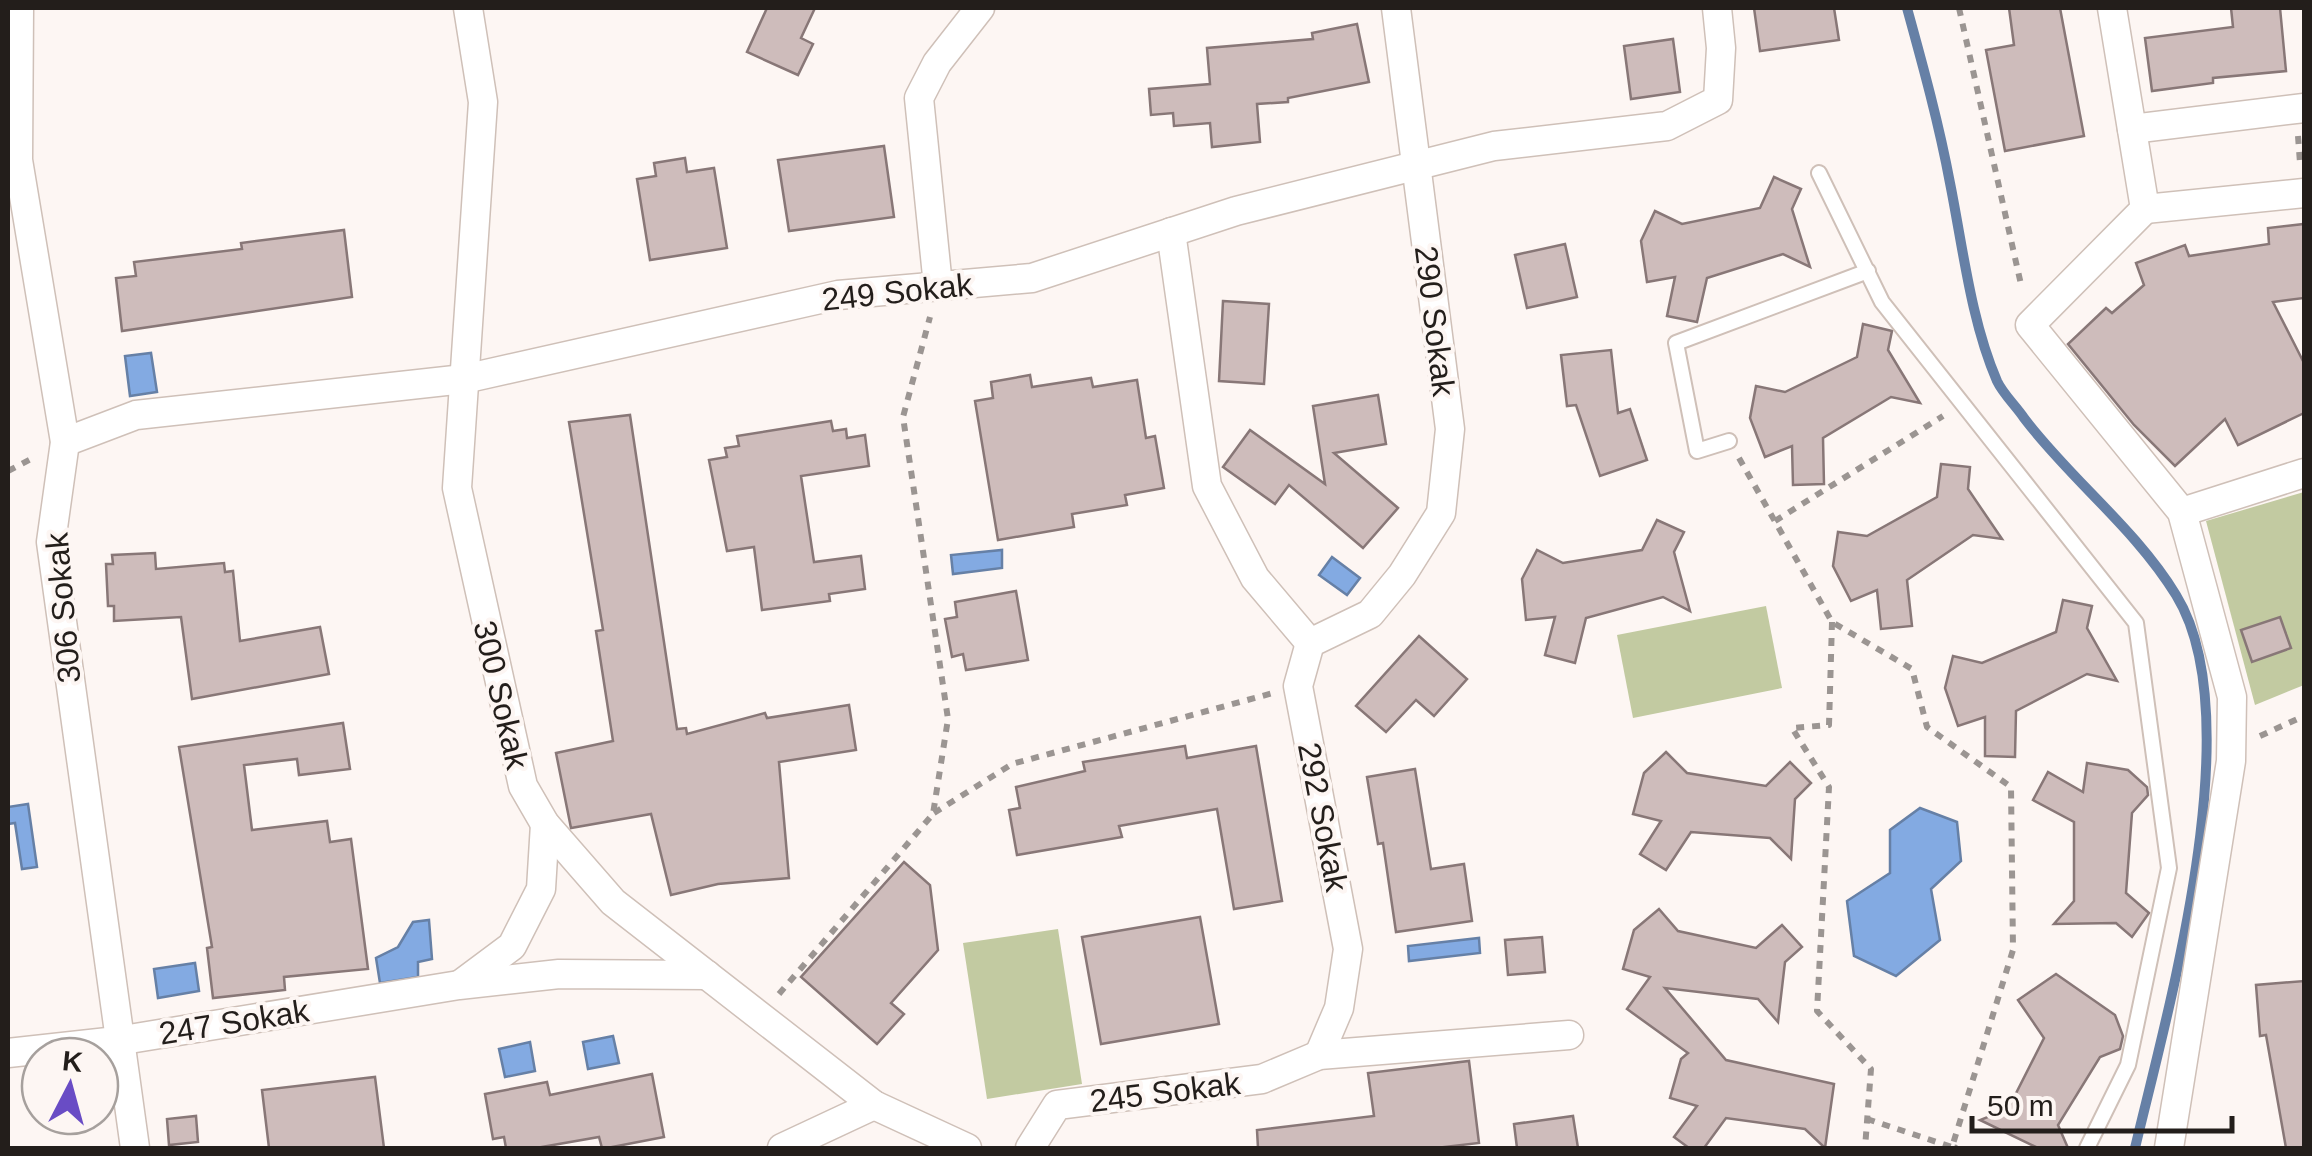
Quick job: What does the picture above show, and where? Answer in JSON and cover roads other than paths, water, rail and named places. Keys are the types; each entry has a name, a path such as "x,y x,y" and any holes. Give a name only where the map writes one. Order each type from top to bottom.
{"street":[{"name":"306 Sokak","path":"19,8 18,160 66,442 51,542 116,1036"},
{"path":"450,8 471,17"},
{"path":"938,286 919,98 937,63 980,8"},
{"name":"290 Sokak","path":"1310,643 1370,614 1402,575 1441,513 1450,429 1396,8"},
{"name":"249 Sokak","path":"66,442 136,415 464,380 838,295 1032,278 1236,211 1494,146 1667,126 1718,100 1722,48 1717,8"},
{"path":"2112,8 2145,209"},
{"name":"300 Sokak","path":"471,17 482,102 457,488 522,786 545,824 612,902 874,1105 967,1148"},
{"path":"2132,129 2300,109"},
{"path":"2169,1148 2232,750 2232,697 2182,512 2030,326 2145,209 2304,193"},
{"path":"1171,232 1207,486 1255,578 1310,643"},
{"path":"2182,512 2304,473"},
{"name":"292 Sokak","path":"1310,643 1298,686 1348,949 1339,1008 1319,1056"},
{"name":"247 Sokak","path":"460,985 512,946 540,889 545,824"},
{"name":"247 Sokak","path":"120,1041 460,985 559,974 706,975"},
{"path":"1319,1056 1570,1035"},
{"name":"245 Sokak","path":"1030,1148 1057,1105 1262,1080 1319,1056"},
{"name":"306 Sokak","path":"120,1059 135,1148"},
{"path":"782,1148 874,1105"}],"lane":[{"path":"1819,173 1882,302 2136,623 2170,868 2128,1065 2087,1148"},
{"path":"1729,441 1697,451 1676,343 1868,272"}],"water":[{"path":"151,353 157,392 130,396 125,356"},
{"path":"1002,550 1002,568 953,574 951,555"},
{"path":"1332,557 1360,578 1347,595 1319,575"},
{"path":"28,804 37,867 22,869 15,823 8,824 8,807"},
{"path":"1920,808 1957,822 1961,861 1931,889 1940,940 1896,976 1854,956 1847,901 1890,873 1890,830"},
{"path":"429,920 432,959 418,962 418,977 380,983 376,958 398,947 413,922"},
{"path":"1479,938 1480,953 1409,961 1408,946"},
{"path":"195,963 199,991 158,998 154,969"},
{"path":"613,1036 619,1063 588,1069 583,1042"},
{"path":"530,1042 535,1071 505,1077 499,1049"}],"waterway":[{"path":"1907,8 1941,139 1974,309 1997,381 2042,441 2160,571 2176,595 2197,649 2206,714 2205,788 2196,867 2166,1022 2135,1148"}]}
